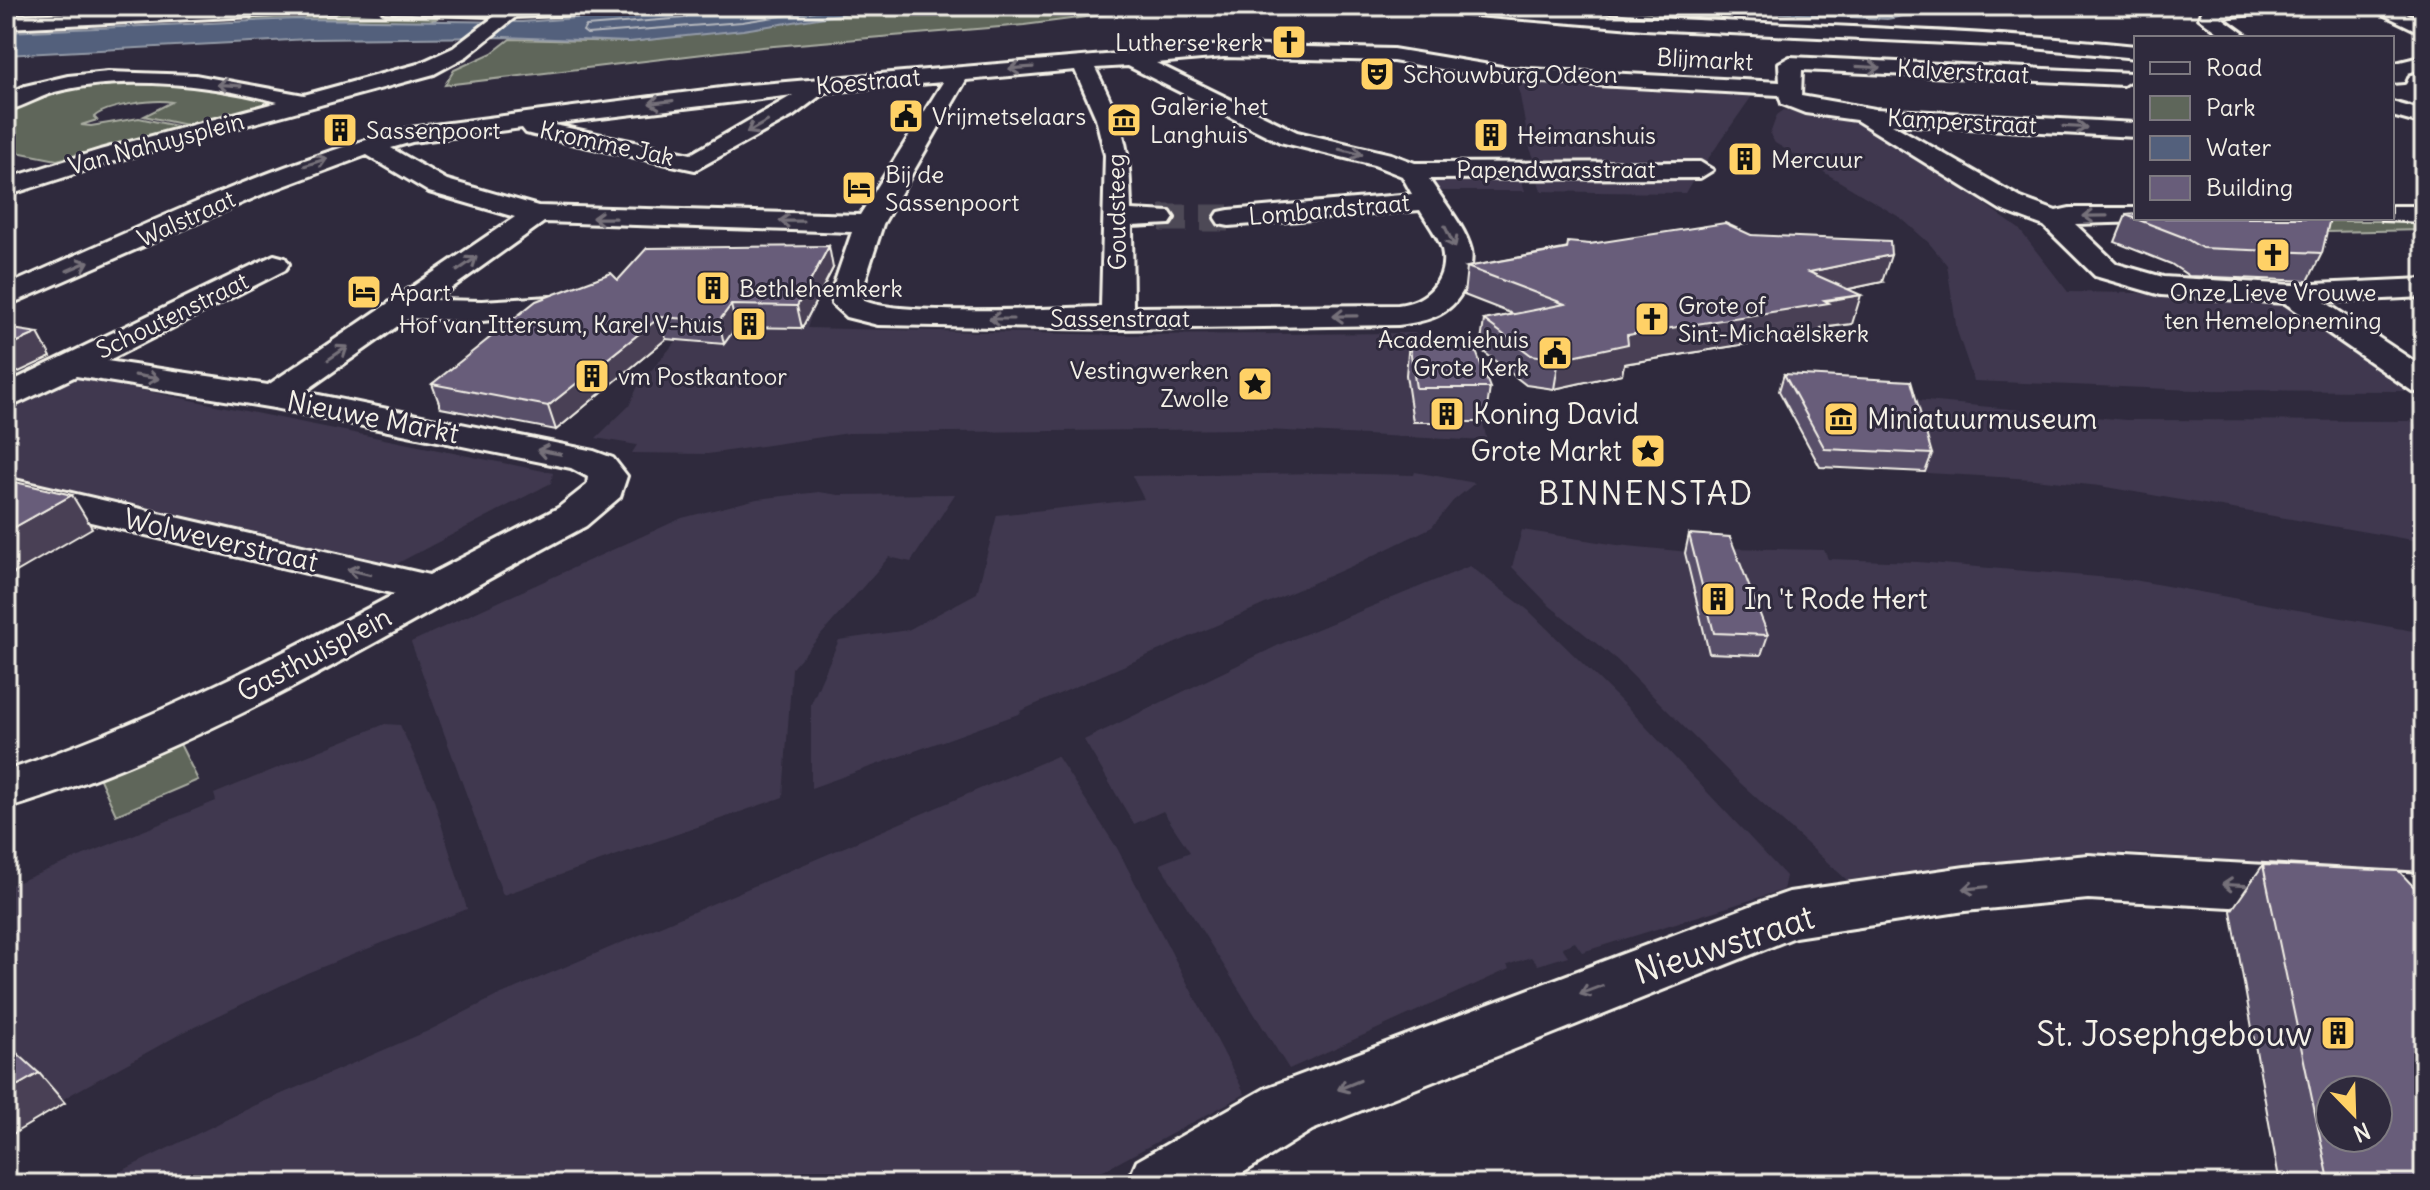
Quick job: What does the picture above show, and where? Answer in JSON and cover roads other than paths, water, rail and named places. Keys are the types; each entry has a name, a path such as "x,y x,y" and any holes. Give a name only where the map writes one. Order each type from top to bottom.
{"street":[{"path":"6,22 262,7 335,6"},
{"path":"388,6 508,17 628,6"},
{"path":"1282,6 1294,6"},
{"path":"1440,6 1765,17 2134,52"},
{"path":"2237,36 2209,18 2209,13 2280,6"},
{"path":"2375,6 2424,28"},
{"path":"1473,49 1479,7"},
{"name":"Van Nahuysplein","path":"6,159 59,170 370,86 426,69 482,37 508,17"},
{"path":"1765,17 1790,63 1791,94"},
{"path":"2086,47 2095,42 2134,42"},
{"name":"Blijmarkt","path":"1328,52 1423,58 1473,49 1508,74 1791,94"},
{"name":"Koestraat","path":"405,116 514,122 822,84 1224,51 1328,52"},
{"name":"Papendwarsstraat","path":"1131,59 1289,137 1402,165 1412,171 1700,170"},
{"path":"2424,62 2398,69 2394,77 2424,82"},
{"name":"Goudsteeg","path":"1082,63 1108,118 1118,155 1117,319"},
{"name":"Kalverstraat","path":"1790,63 2134,80"},
{"path":"370,86 405,116 369,146 438,186 491,204 538,214 869,224 959,73"},
{"name":"Van Nahuysplein","path":"6,104 40,88 122,79 251,87 305,103"},
{"name":"Kromme Jak","path":"514,122 577,139 695,162 785,111 822,84"},
{"name":"Kamperstraat","path":"1791,94 1805,106 1858,114 2134,130"},
{"path":"2394,110 2424,118"},
{"path":"1858,114 2011,204 2054,220 2097,264 2120,276 2161,286 2293,294 2424,288"},
{"name":"Walstraat","path":"6,297 285,173 369,146"},
{"path":"6,188 59,170"},
{"path":"1412,171 1428,201"},
{"name":"Sassenstraat","path":"869,224 854,277 847,290 848,304 857,310 878,315 1117,319 1423,312 1447,293 1457,266 1456,248 1428,201"},
{"name":"Lombardstraat","path":"1229,218 1428,201"},
{"name":"Nieuwe Markt","path":"274,397 538,214"},
{"path":"2394,214 2424,214"},
{"path":"2054,220 2070,216 2134,216"},
{"path":"1118,218 1160,218"},
{"name":"Schoutenstraat","path":"6,398 274,264"},
{"path":"2293,294 2424,384"},
{"path":"403,308 482,311 550,306"},
{"path":"70,365 274,397"},
{"name":"Nieuwe Markt","path":"274,397 581,459 599,466 608,476 606,489"},
{"name":"Gasthuisplein","path":"6,790 54,775 210,709 572,517 606,489"},
{"name":"Wolweverstraat","path":"6,490 435,590"},
{"name":"Nieuwstraat","path":"1162,1184 1289,1109 1789,915 1965,889 2088,877 2424,896"}],"water":[{"path":"739,6 893,6 743,30 629,42 504,37 309,39 6,55 6,32 297,19 522,22"},
{"path":"1654,6 1916,6 1908,15 1887,19"}],"tunnel":[{"path":"1160,218 1229,218"}],"place":[{"name":"Lutherse kerk","path":"1289,42"},
{"name":"Schouwburg Odeon","path":"1377,74"},
{"name":"Vrijmetselaars","path":"906,116"},
{"name":"Galerie het Langhuis","path":"1124,120"},
{"name":"Sassenpoort","path":"340,130"},
{"name":"Heimanshuis","path":"1491,135"},
{"name":"Mercuur","path":"1745,159"},
{"name":"Bij de Sassenpoort","path":"859,188"},
{"name":"Onze Lieve Vrouwe ten Hemelopneming","path":"2273,255"},
{"name":"Bethlehemkerk","path":"713,288"},
{"name":"Apart","path":"364,292"},
{"name":"Grote of Sint-Michaëlskerk","path":"1652,319"},
{"name":"Hof van Ittersum, Karel V-huis","path":"749,324"},
{"name":"Academiehuis Grote Kerk","path":"1555,353"},
{"name":"vm Postkantoor","path":"592,376"},
{"name":"Vestingwerken Zwolle","path":"1255,384"},
{"name":"Koning David","path":"1447,414"},
{"name":"Miniatuurmuseum","path":"1841,419"},
{"name":"Grote Markt","path":"1648,451"},
{"name":"In 't Rode Hert","path":"1718,599"},
{"name":"St. Josephgebouw","path":"2338,1033"}],"district":[{"name":"BINNENSTAD","path":"1646,493"}]}
